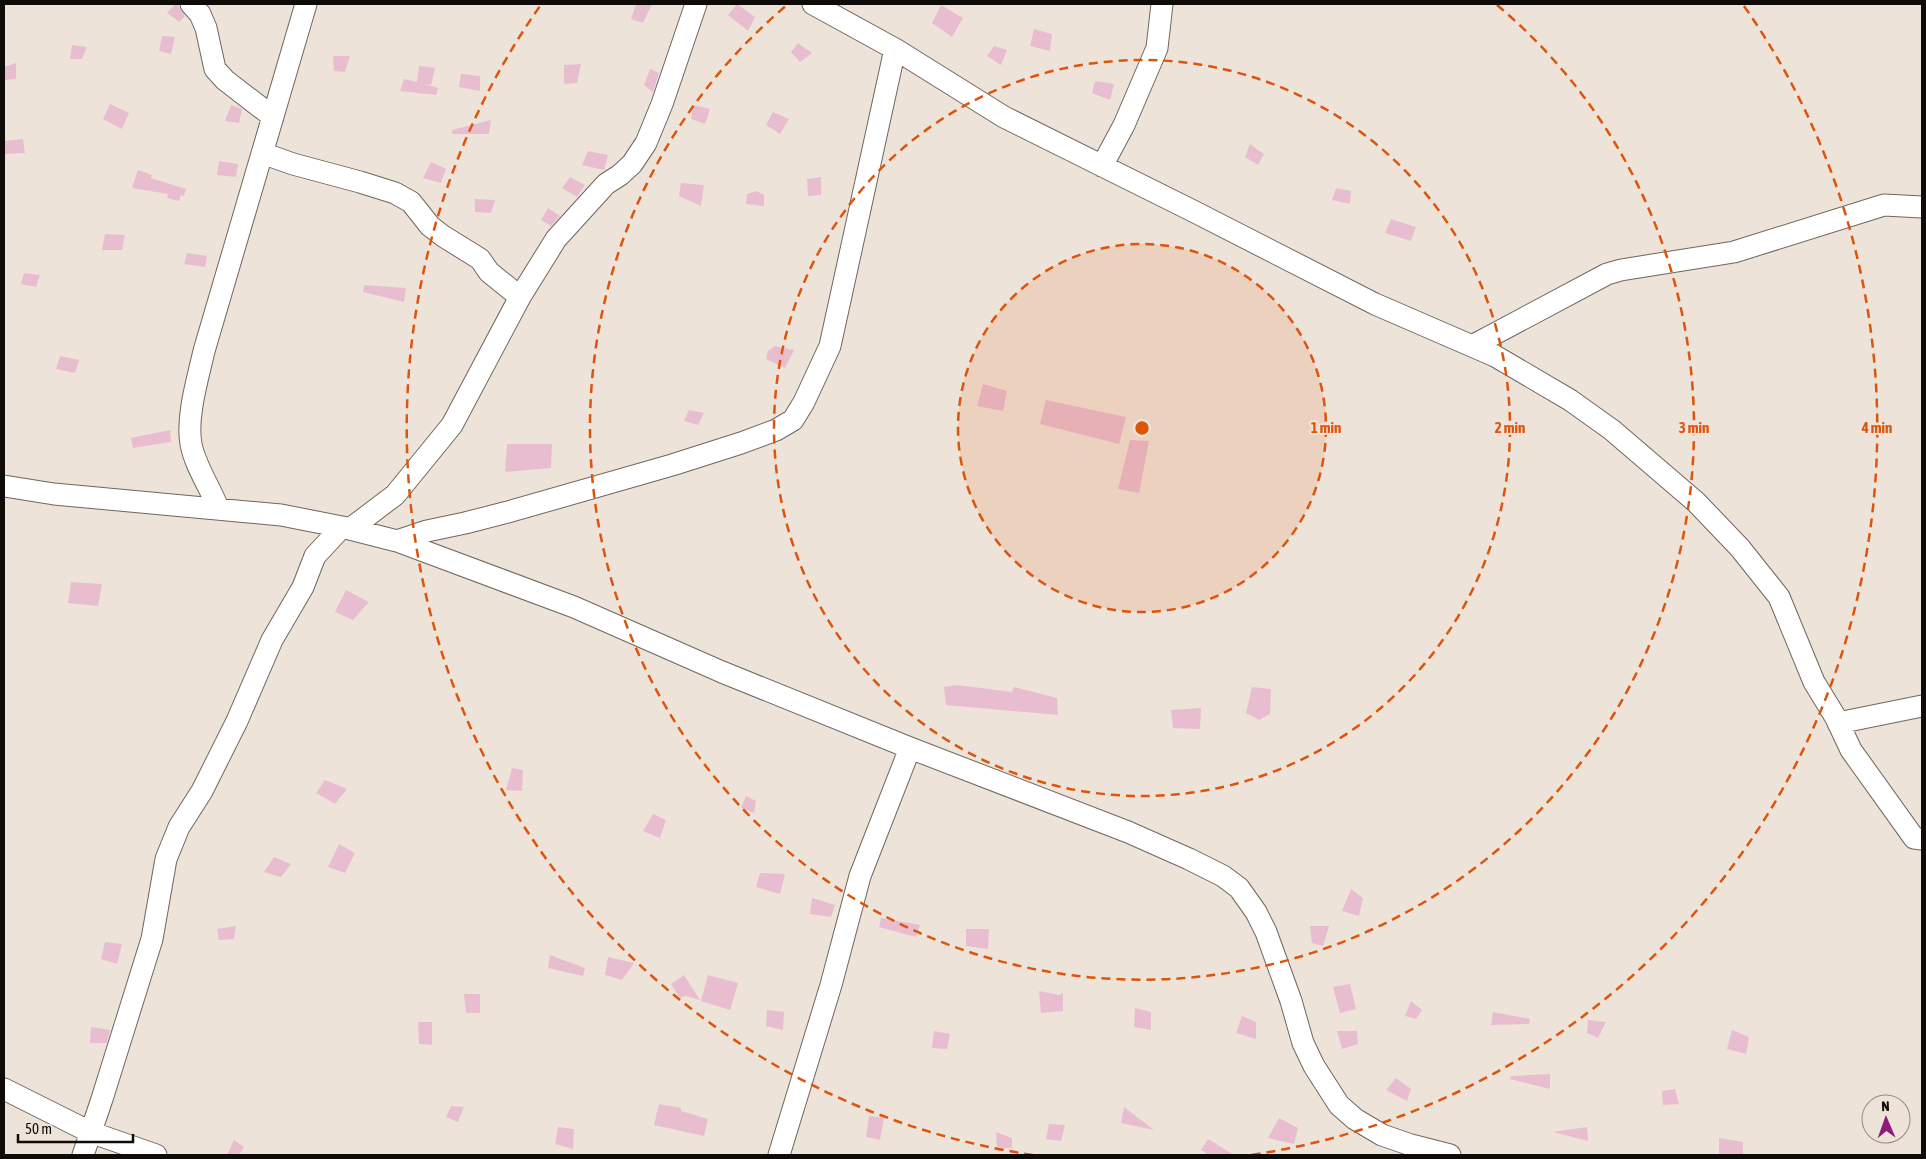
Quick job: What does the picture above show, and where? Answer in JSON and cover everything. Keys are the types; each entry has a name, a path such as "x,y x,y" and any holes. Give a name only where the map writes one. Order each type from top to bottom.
{"street":[{"path":"191,4 200,14 206,28 215,69 225,80 273,117"},
{"path":"218,508 198,466 191,445 192,409 204,351 306,4"},
{"path":"83,1155 152,939 166,859 180,827 202,790 232,730 272,640 303,587 315,556 346,528 395,495 452,425 520,297 556,239 606,184 632,164 646,143 662,104 696,4"},
{"path":"813,4 895,49 1004,117 1193,210 1375,304 1495,356 1570,400 1612,430 1696,502 1740,548 1779,597 1814,682 1851,750 1914,838 1922,839"},
{"path":"1102,166 1124,125 1157,48 1162,4"},
{"path":"397,541 427,531 508,512 698,457 776,430 793,420 804,402 830,346 895,49"},
{"path":"262,153 293,164 396,193 411,202 430,226 480,259 489,272 520,297"},
{"path":"1472,346 1607,274 1638,266 1734,252 1884,205 1922,207"},
{"path":"4,486 54,494 253,511 298,518 397,541 574,607 722,672 910,748 1128,832 1189,859 1223,876 1239,888 1256,912 1266,932 1291,1001 1303,1043 1314,1066 1339,1105 1355,1119 1382,1135 1450,1155"},
{"path":"298,518 315,556"},
{"path":"1838,724 1922,706"},
{"path":"779,1155 831,985 860,876 910,748"},
{"path":"4,1090 90,1132 156,1155"}],"building":[{"path":"175,4 179,6 185,16 179,22 167,13"},
{"path":"636,4 652,4 643,23 631,19"},
{"path":"737,4 755,17 748,31 728,15"},
{"path":"941,5 963,18 952,37 932,23"},
{"path":"1034,29 1052,34 1050,51 1030,46"},
{"path":"162,36 175,37 171,54 159,51"},
{"path":"798,43 812,53 800,62 791,52"},
{"path":"72,45 87,47 82,59 70,59"},
{"path":"994,46 1007,50 1001,65 987,56"},
{"path":"333,56 350,56 345,72 334,71"},
{"path":"16,63 16,79 4,80 4,67"},
{"path":"581,64 577,83 564,84 564,65"},
{"path":"419,66 435,68 431,85 424,84 438,88 436,95 400,91 404,79 417,82"},
{"path":"650,69 659,73 653,92 644,85"},
{"path":"461,74 480,76 480,91 459,87"},
{"path":"1095,81 1114,84 1110,100 1092,93"},
{"path":"110,104 129,113 122,129 103,119"},
{"path":"231,105 242,109 239,123 225,121"},
{"path":"693,105 710,109 705,124 691,119"},
{"path":"773,112 789,119 780,134 766,125"},
{"path":"491,120 489,134 452,134 452,130"},
{"path":"23,139 25,153 5,154 4,141"},
{"path":"1250,144 1264,154 1258,165 1245,157"},
{"path":"588,151 608,155 604,170 582,165"},
{"path":"219,161 238,164 236,177 217,175"},
{"path":"431,162 446,169 441,183 423,178"},
{"path":"138,170 152,175 151,178 186,189 184,196 181,195 179,201 167,198 168,194 132,188"},
{"path":"570,177 585,185 577,197 562,188"},
{"path":"821,177 821,195 808,196 807,179"},
{"path":"681,183 704,185 701,206 679,196"},
{"path":"1336,188 1351,191 1350,204 1332,200"},
{"path":"757,191 764,195 764,206 746,204 747,194"},
{"path":"475,199 495,200 491,213 475,212"},
{"path":"548,208 560,216 551,226 541,220"},
{"path":"1391,219 1416,227 1411,241 1385,233"},
{"path":"105,234 125,235 122,250 102,250"},
{"path":"187,253 207,256 205,267 184,264"},
{"path":"24,273 40,275 36,287 21,284"},
{"path":"364,285 406,288 404,302 363,292"},
{"path":"775,346 794,350 785,368 766,359 768,351"},
{"path":"60,356 79,360 75,373 56,369"},
{"path":"983,384 1007,391 1003,411 977,406"},
{"path":"1046,400 1126,417 1119,444 1040,424"},
{"path":"689,410 704,413 698,425 684,421"},
{"path":"170,430 171,442 133,448 131,438"},
{"path":"1130,440 1149,441 1139,493 1118,489"},
{"path":"507,444 552,444 551,468 505,472"},
{"path":"71,582 102,584 98,606 68,603"},
{"path":"346,590 369,602 353,620 335,612"},
{"path":"957,685 1012,692 1014,687 1057,698 1058,715 946,705 944,687"},
{"path":"1252,687 1271,689 1270,714 1259,720 1246,713"},
{"path":"1201,708 1200,729 1173,728 1171,710"},
{"path":"512,768 523,770 522,791 506,790"},
{"path":"325,780 347,789 335,804 316,793"},
{"path":"746,796 756,801 754,813 741,808"},
{"path":"653,814 666,820 660,838 643,831"},
{"path":"339,844 355,853 345,873 328,867"},
{"path":"274,857 291,864 281,877 264,872"},
{"path":"760,873 785,874 780,894 756,887"},
{"path":"1351,889 1363,898 1359,916 1342,911"},
{"path":"812,898 835,905 831,917 810,914"},
{"path":"881,918 920,925 916,937 879,927"},
{"path":"236,926 234,939 219,940 217,929"},
{"path":"1310,926 1329,926 1323,946 1312,943"},
{"path":"966,929 989,929 988,949 966,946"},
{"path":"105,942 122,944 117,964 101,959"},
{"path":"550,955 585,968 583,976 548,968"},
{"path":"608,957 634,963 622,980 605,975"},
{"path":"684,975 700,1000 686,996 680,998 671,984"},
{"path":"708,975 738,983 730,1010 701,1001"},
{"path":"1350,984 1356,1009 1340,1013 1333,987"},
{"path":"1039,991 1059,995 1063,993 1063,1011 1041,1013"},
{"path":"464,994 480,994 480,1013 466,1013"},
{"path":"1411,1001 1422,1010 1416,1019 1405,1016"},
{"path":"1135,1008 1151,1012 1151,1030 1134,1027"},
{"path":"767,1010 784,1012 783,1030 766,1026"},
{"path":"1493,1012 1530,1019 1529,1024 1491,1025"},
{"path":"1242,1016 1256,1022 1256,1039 1236,1033"},
{"path":"1588,1020 1606,1022 1598,1038 1587,1033"},
{"path":"418,1022 432,1022 432,1045 419,1044"},
{"path":"91,1027 110,1030 107,1043 90,1043"},
{"path":"1732,1030 1749,1037 1746,1054 1727,1049"},
{"path":"934,1031 950,1034 947,1049 932,1048"},
{"path":"1337,1031 1357,1031 1358,1044 1342,1049"},
{"path":"1550,1074 1550,1089 1510,1079 1511,1076"},
{"path":"1396,1078 1411,1089 1407,1101 1386,1090"},
{"path":"1675,1089 1679,1104 1663,1105 1662,1091"},
{"path":"659,1104 681,1108 681,1111 708,1119 704,1136 654,1125"},
{"path":"451,1106 464,1107 458,1122 446,1117"},
{"path":"1124,1107 1154,1130 1121,1123"},
{"path":"869,1116 884,1118 880,1140 866,1137"},
{"path":"1279,1118 1298,1128 1294,1144 1268,1138"},
{"path":"1049,1124 1065,1125 1061,1141 1046,1139"},
{"path":"558,1127 574,1129 573,1149 555,1144"},
{"path":"1587,1127 1588,1141 1553,1132"},
{"path":"996,1132 1012,1138 1012,1148 997,1149"},
{"path":"1719,1138 1743,1142 1743,1155 1719,1155"},
{"path":"1208,1139 1234,1155 1209,1155 1201,1150"},
{"path":"234,1140 244,1147 239,1155 227,1155"}]}
